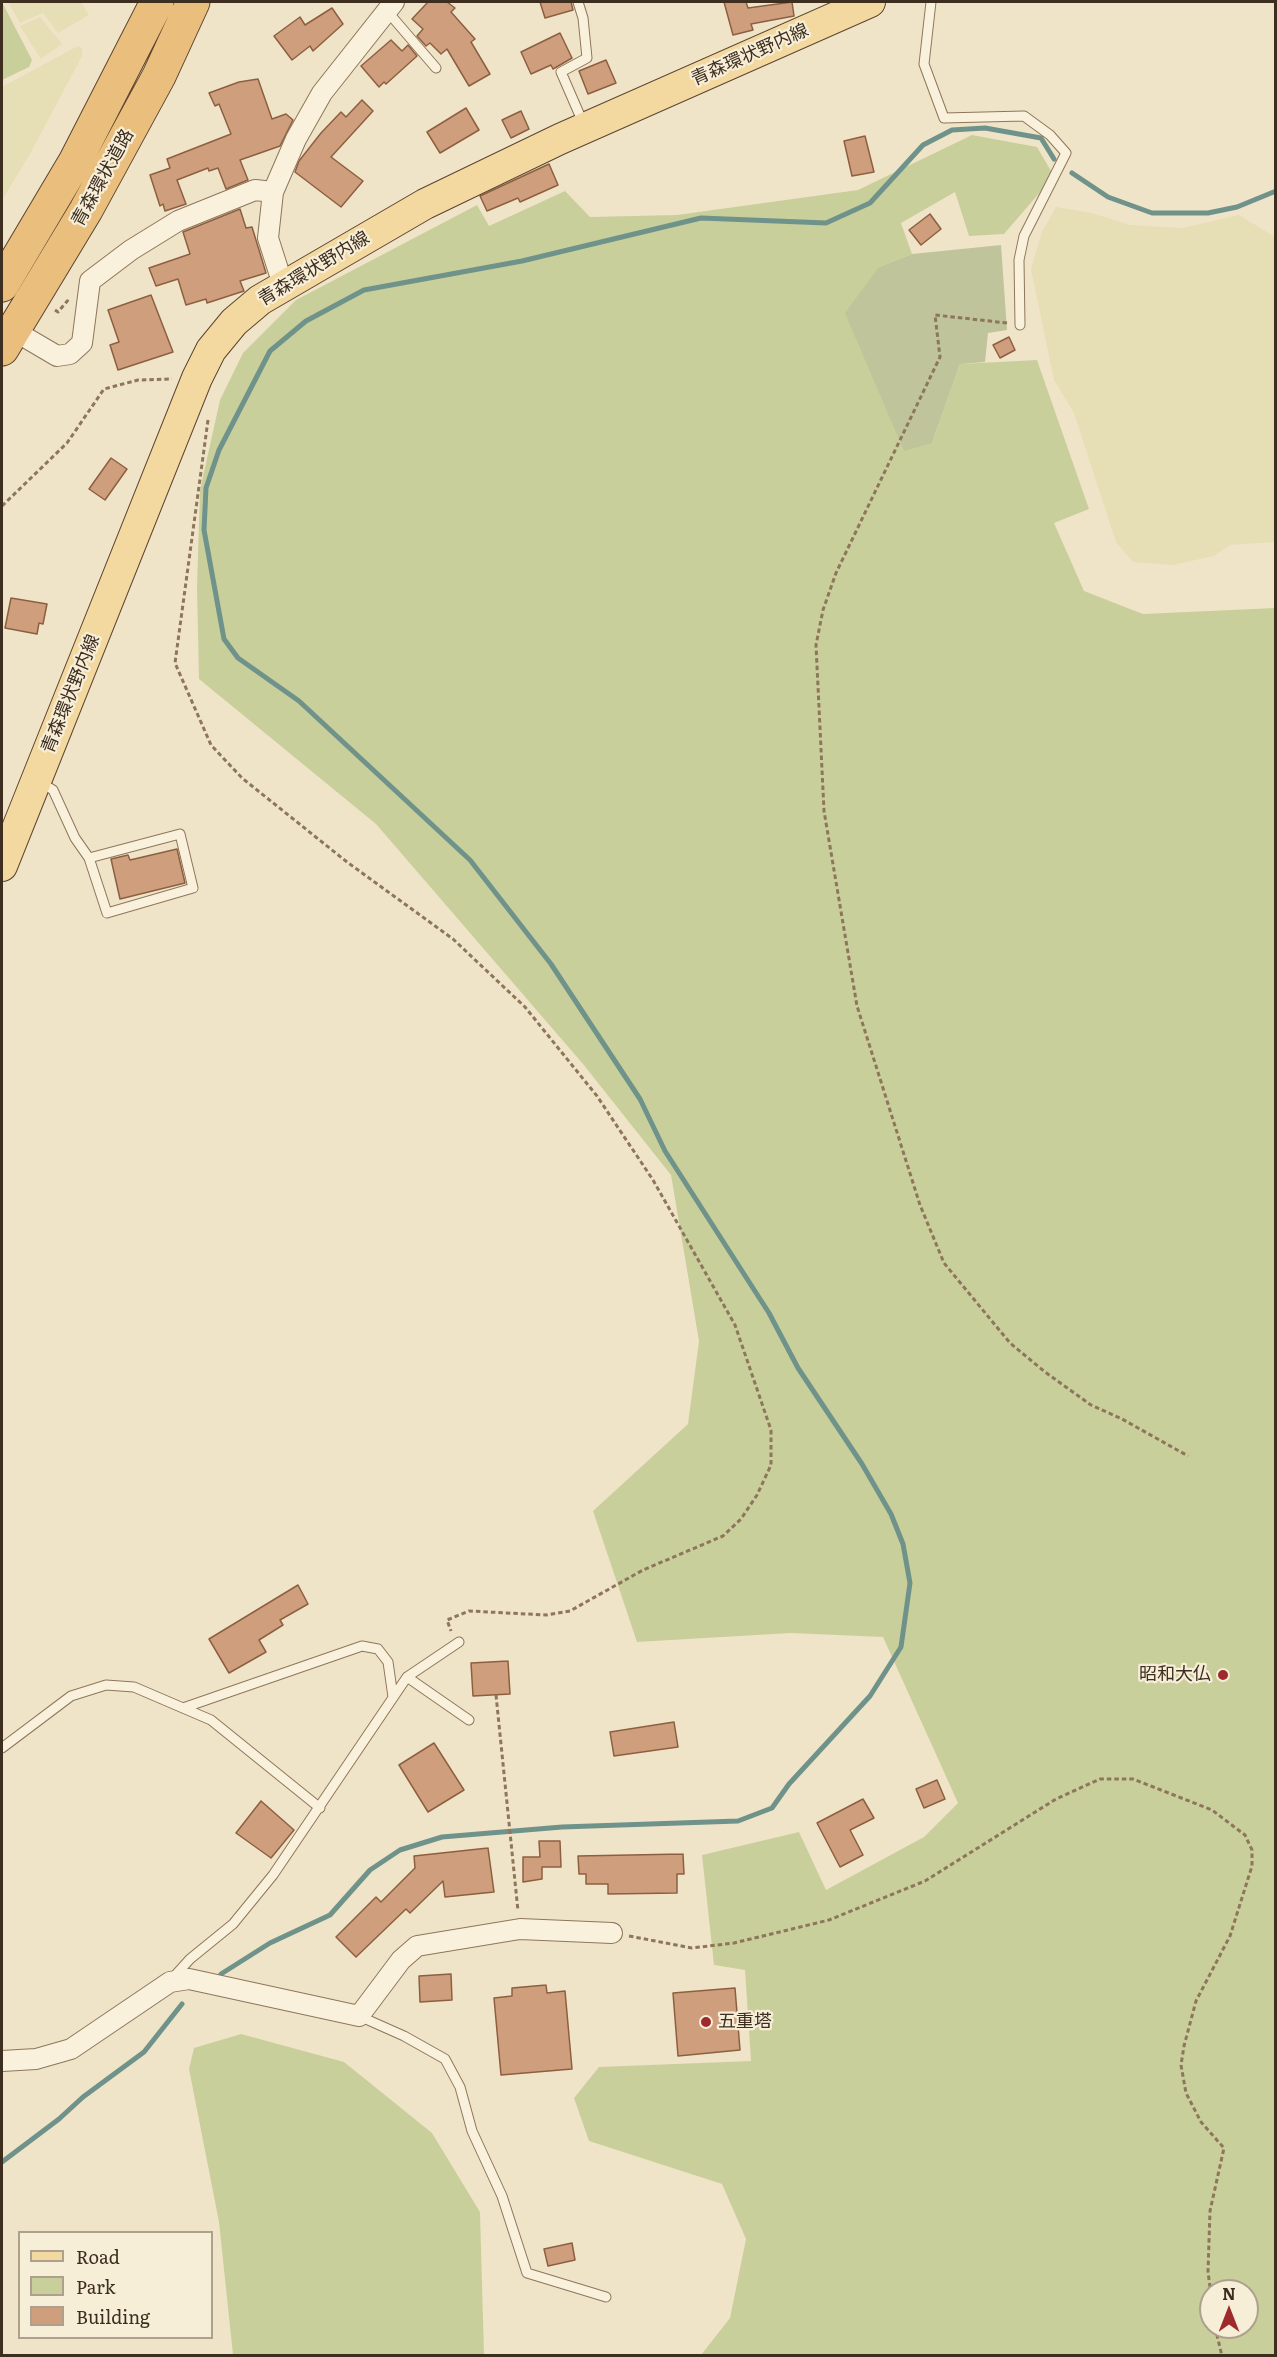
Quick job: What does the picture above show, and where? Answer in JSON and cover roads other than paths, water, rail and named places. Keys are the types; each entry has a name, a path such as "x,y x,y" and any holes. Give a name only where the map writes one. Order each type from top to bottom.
{"highway":[{"name":"青森環状道路","path":"2,285 75,162 157,2"},
{"name":"青森環状道路","path":"6,334 92,200 159,76 193,2"}],"main road":[{"name":"青森環状野内線","path":"2,866 197,378 211,350 234,322 260,300 283,285 425,204 586,128 870,2"}],"street":[{"path":"283,285 268,238 273,192 296,139 322,93 391,6"},
{"path":"6,334 57,356 70,354 82,343 90,281 131,250 178,221 255,190 273,192"},
{"path":"2,2061 36,2059 71,2049 170,1982 189,1979 359,2016 401,1960 417,1946 520,1929 612,1933"}],"lane":[{"path":"578,2 583,18 586,58 561,72 586,128"},
{"path":"931,2 924,64 944,118 1024,116 1050,135 1066,153 1024,236 1019,260 1020,325"},
{"path":"391,6 436,68"},
{"path":"36,779 53,790 75,838 88,858 107,913 193,888 180,834 88,858"},
{"path":"170,1982 190,1959 232,1924 273,1875 407,1677 459,1642"},
{"path":"183,1708 362,1646 378,1649 388,1662 393,1696"},
{"path":"407,1677 469,1720"},
{"path":"2,1748 71,1696 106,1685 134,1687 211,1720 320,1808"},
{"path":"359,2016 404,2036 445,2059 460,2086 472,2131 502,2196 526,2273 606,2297"}],"waterway":[{"path":"221,1974 270,1943 330,1915 370,1870 400,1850 442,1837 562,1827 738,1821 772,1808 789,1784 870,1696 901,1647 910,1583 903,1544 891,1514 862,1464 798,1368 769,1313 665,1151 640,1099 551,964 470,860 299,701 238,658 224,639 204,530 206,488 219,450 270,351 306,321 364,290 522,261 701,218 826,223 870,203 923,145 952,130 985,128 1041,138 1054,159"},
{"path":"1072,173 1108,197 1152,213 1208,213 1237,207 1276,191"},
{"path":"2,2162 144,2052 182,2004"}],"place":[{"name":"昭和大仏","path":"1223,1675"},
{"name":"五重塔","path":"706,2022"}]}
